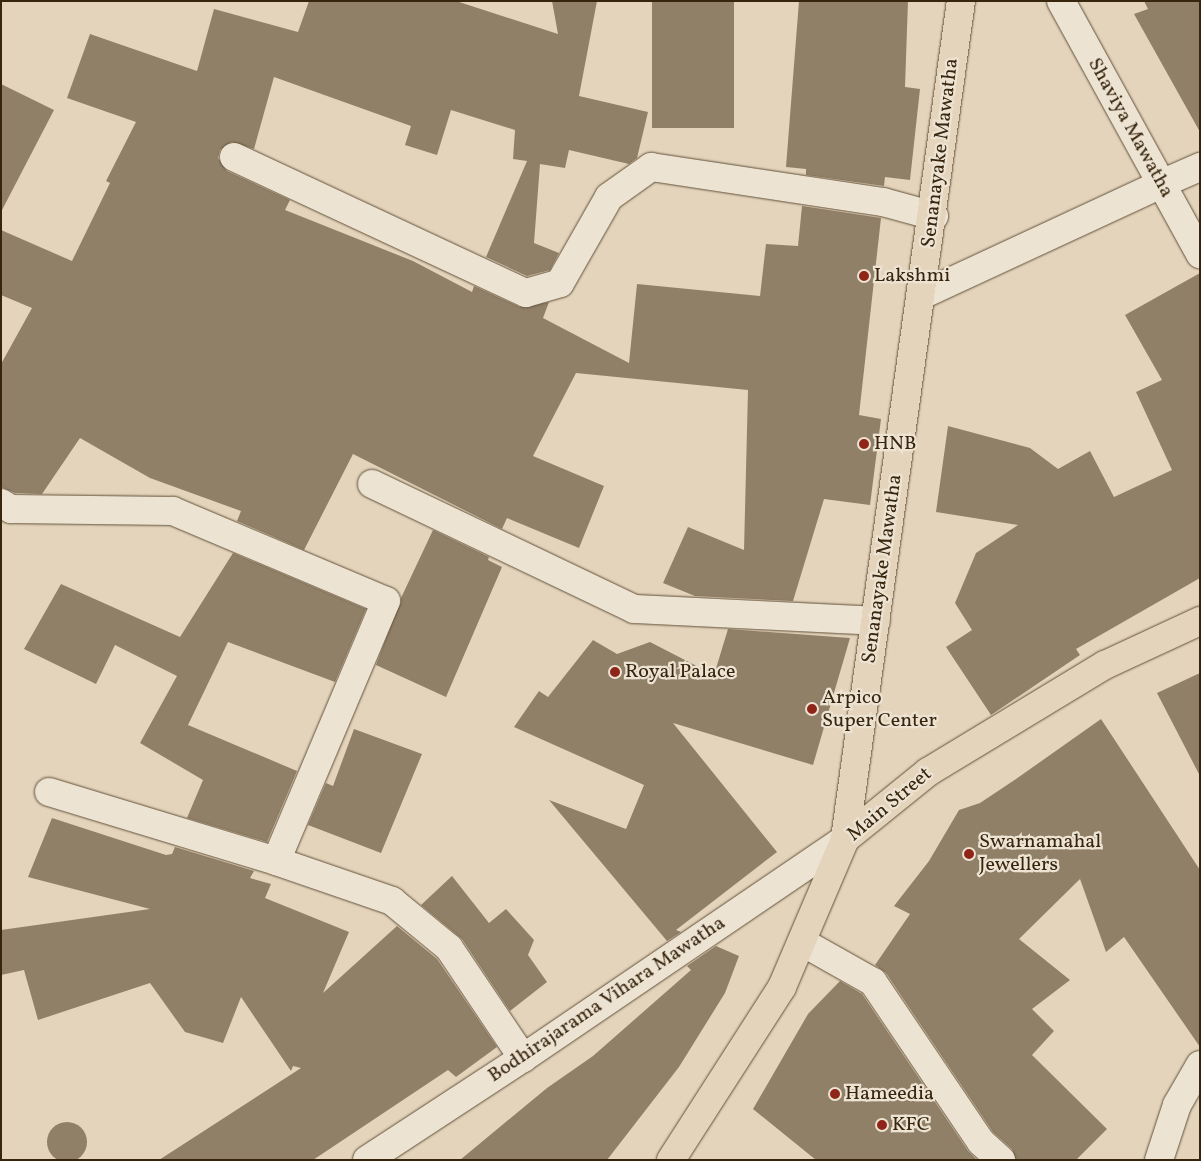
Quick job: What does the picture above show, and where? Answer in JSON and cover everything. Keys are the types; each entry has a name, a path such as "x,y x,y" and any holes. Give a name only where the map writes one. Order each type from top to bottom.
{"main road":[{"name":"Senanayake Mawatha","path":"845,839 934,216 962,1"},
{"name":"Main Street","path":"671,1160 782,987 845,839 928,772 1105,665 1200,621"}],"street":[{"name":"Shaviya Mawatha","path":"1061,1 1200,254"},
{"path":"234,157 526,293 560,283 610,197 651,167 883,202 934,216"},
{"path":"922,295 1200,167"},
{"path":"372,484 634,609 876,621"},
{"path":"1,503 11,509 173,511 386,601 276,862"},
{"path":"49,792 276,862 392,901 449,948 523,1058"},
{"name":"Bodhirajarama Vihara Mawatha","path":"367,1160 523,1058 845,839"},
{"path":"802,942 873,982 981,1142 1000,1160"},
{"path":"1159,1160 1177,1105 1200,1065"}],"building":[{"path":"309,1 456,1 558,34 552,1 597,1 579,96 648,112 637,158 629,164 569,150 565,168 540,164 534,243 559,253 550,270 527,276 486,257 527,161 513,159 515,130 451,110 437,155 405,145 411,126 274,77 254,149 232,142 220,150 218,158 227,171 290,200 285,210 413,261 472,292 474,286 520,307 549,302 543,318 629,363 637,284 760,296 766,244 798,246 802,206 881,218 859,415 881,419 870,505 824,499 793,601 695,596 663,583 688,527 744,550 748,390 576,373 533,456 604,486 579,548 507,518 502,529 353,454 304,550 237,521 241,511 150,478 80,438 42,494 15,493 1,487 1,364 32,308 1,295 1,230 72,261 110,183 106,181 136,122 67,98 90,34 197,71 214,9 298,32"},
{"path":"652,1 734,1 734,128 652,128"},
{"path":"799,1 908,1 905,87 920,89 910,180 885,177 884,186 806,175 806,169 786,167"},
{"path":"1144,1 1200,1 1200,132 1134,14 1148,9"},
{"path":"1,84 54,110 1,212"},
{"path":"1200,273 1200,578 1076,649 1080,655 991,715 946,647 972,630 955,603 976,553 1018,525 936,512 948,426 1030,448 1058,469 1090,451 1114,497 1172,470 1136,392 1162,380 1125,315"},
{"path":"433,530 489,557 488,560 502,567 446,697 376,665 401,598"},
{"path":"233,553 366,609 335,682 228,642 188,725 297,771 267,842 187,818 203,780 140,743 177,676 115,645 96,684 24,649 61,584 180,637"},
{"path":"728,629 850,638 813,765 673,723 777,852 676,930 681,932 667,941 549,800 626,829 644,785 514,727 539,691 548,697 593,640 617,654 650,642 714,675"},
{"path":"1200,673 1200,776 1157,693"},
{"path":"1101,719 1200,870 1200,1047 1124,937 1106,952 1080,879 1019,939 1070,980 1032,1009 1054,1031 1032,1055 1107,1129 1076,1160 1016,1160 1012,1149 993,1132 886,973 875,965 910,914 894,906 929,861 959,810 980,803"},
{"path":"354,729 422,754 381,853 308,825 326,783 333,786"},
{"path":"52,818 166,855 172,854 175,847 254,871 250,878 271,884 265,898 349,932 323,993 397,926 437,959 497,1047 456,1077 448,1070 313,1160 159,1160 301,1068 293,1066 291,1071 241,997 223,1043 185,1032 150,983 38,1020 24,970 1,975 1,930 150,909 28,877"},
{"path":"452,876 489,923 506,909 534,940 528,955 547,982 510,1011 462,939 421,905"},
{"path":"716,946 739,956 725,993 679,1067 607,1160 460,1160 547,1088 593,1056 691,970 687,966"},
{"path":"840,981 862,994 968,1151 977,1160 816,1160 753,1109 808,1014"},
{"path":"67,1122 81,1128 87,1142 81,1156 67,1162 53,1156 47,1142 53,1128"}],"place":[{"name":"Lakshmi","path":"864,276"},
{"name":"HNB","path":"864,444"},
{"name":"Royal Palace","path":"615,672"},
{"name":"Arpico Super Center","path":"812,709"},
{"name":"Swarnamahal Jewellers","path":"969,854"},
{"name":"Hameedia","path":"835,1094"},
{"name":"KFC","path":"882,1125"}]}
